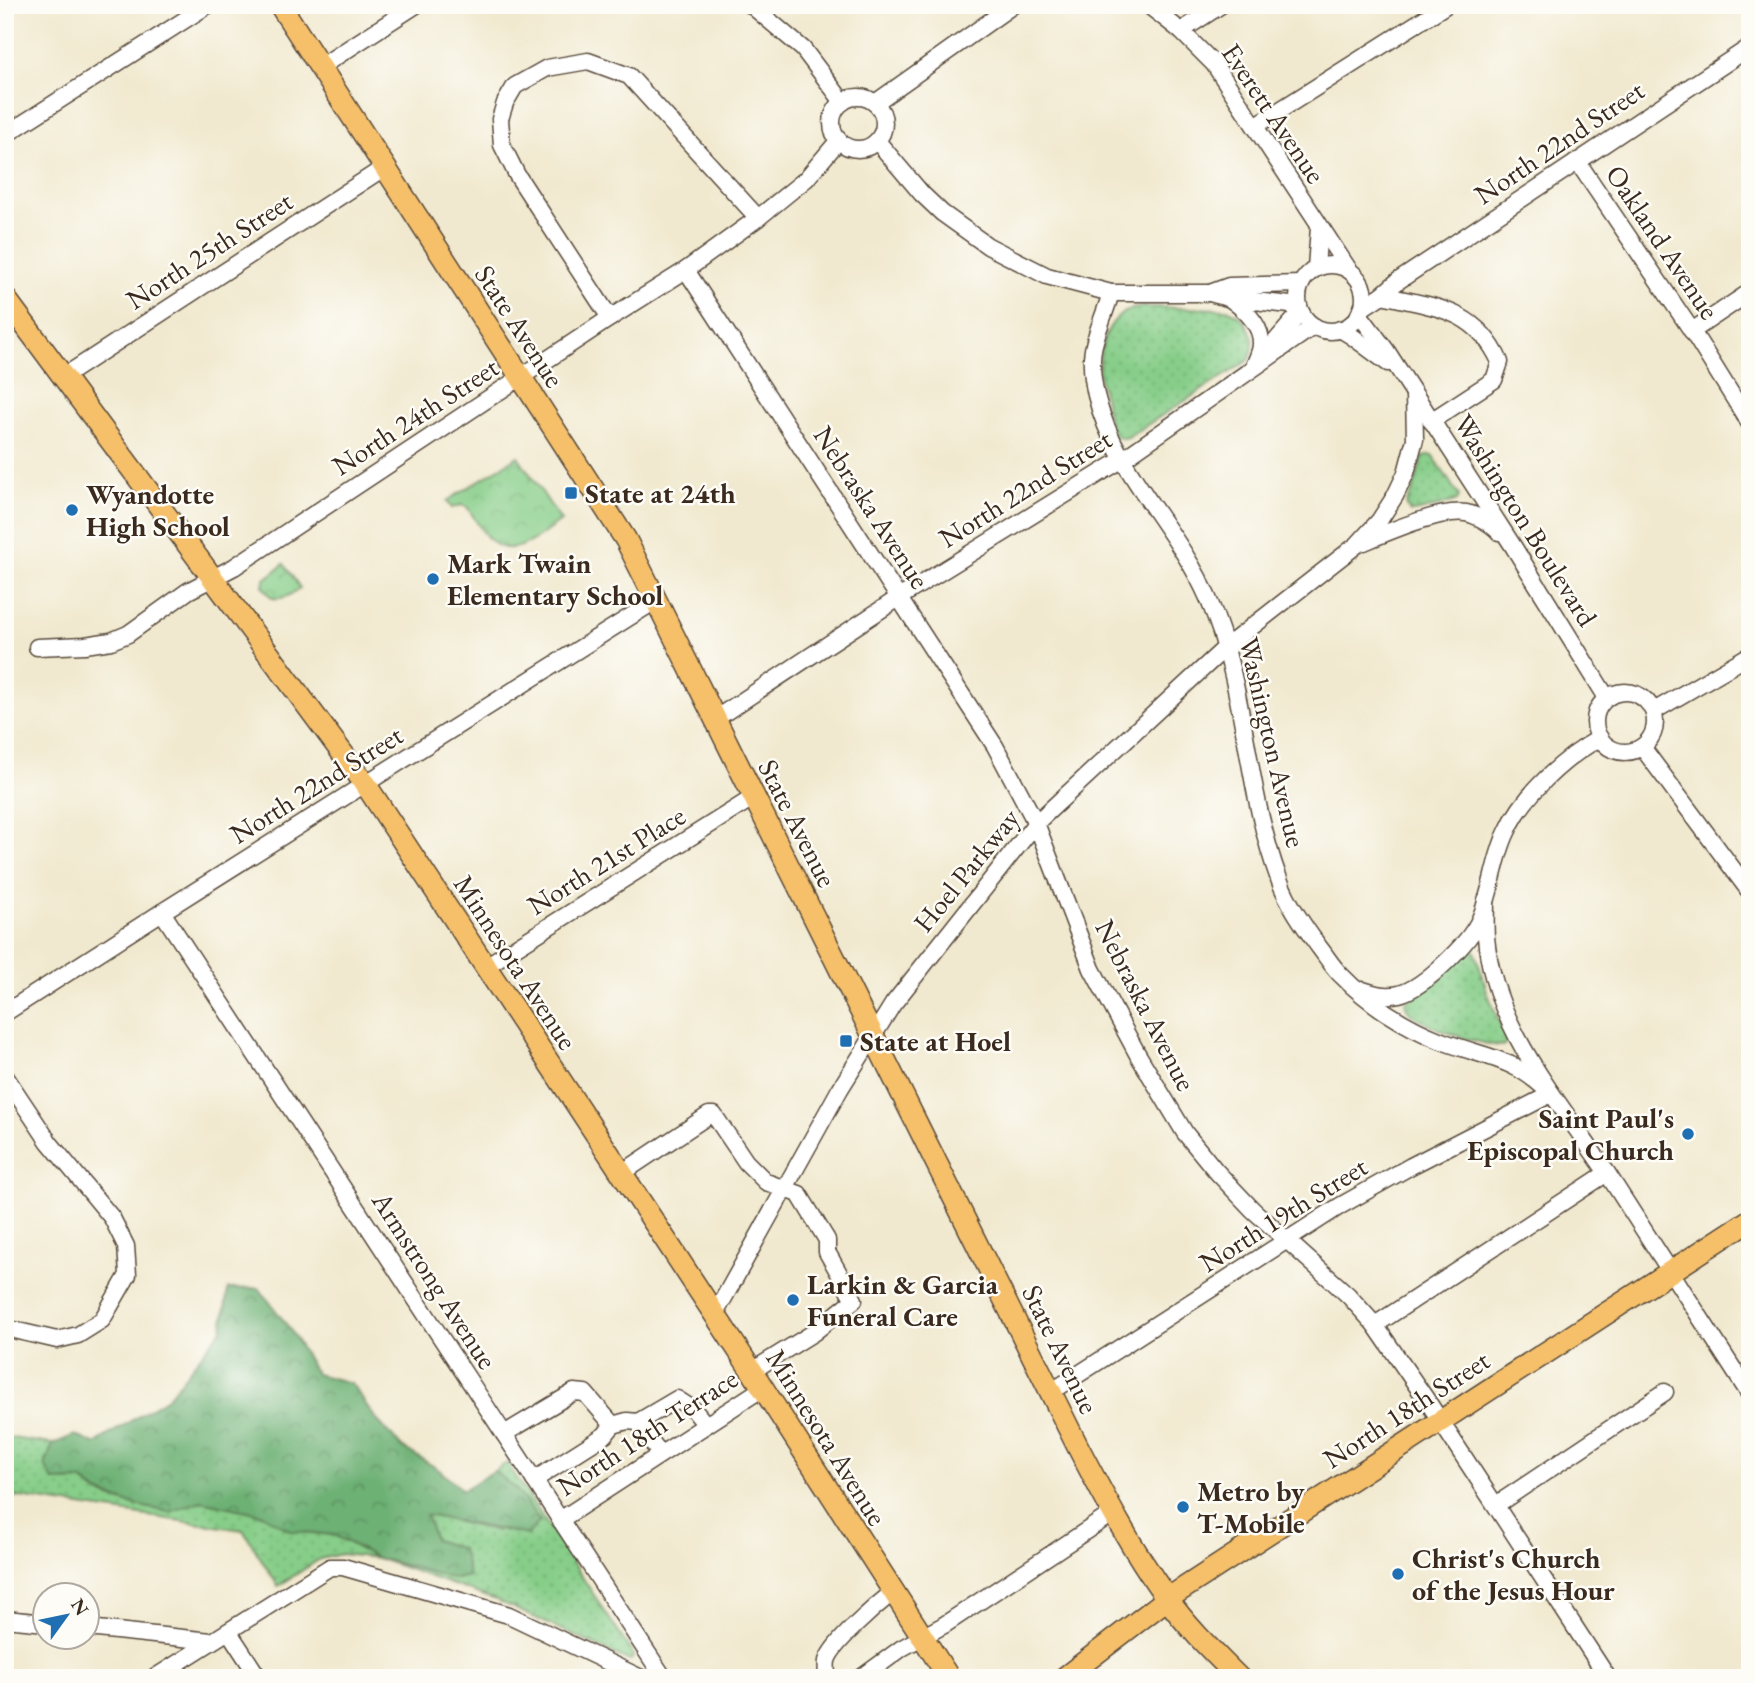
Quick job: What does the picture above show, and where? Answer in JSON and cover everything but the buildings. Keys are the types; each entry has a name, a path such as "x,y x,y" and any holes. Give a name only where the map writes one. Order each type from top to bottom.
{"main road":[{"name":"State Avenue","path":"280,5 626,540 1113,1513 1167,1598 1200,1639 1239,1678"},
{"name":"Minnesota Avenue","path":"5,298 366,785 715,1314 949,1678"},
{"name":"North 18th Street","path":"1071,1676 1167,1598 1750,1220"}],"street":[{"path":"5,135 208,5"},
{"path":"320,67 416,5"},
{"path":"751,5 803,49 843,102"},
{"path":"875,103 1013,5"},
{"name":"Everett Avenue","path":"1148,5 1181,31 1214,64 1319,227 1355,276"},
{"path":"1181,31 1221,5"},
{"path":"1255,126 1446,5"},
{"name":"North 22nd Street","path":"1361,311 1398,281 1750,47"},
{"path":"610,318 517,175 502,145 500,119 515,86 547,68 589,61 629,76 758,218"},
{"path":"859,97 875,103 880,109 884,126 877,141 870,146 853,148 839,140 833,116 843,102 859,97"},
{"name":"North 24th Street","path":"37,647 111,641 128,634 188,592 234,567 686,270 806,179 839,140"},
{"path":"877,141 922,194 942,213 988,246 1047,276 1111,293 1210,293 1300,309"},
{"name":"Oakland Avenue","path":"1577,161 1692,331 1750,424"},
{"name":"North 25th Street","path":"63,377 384,167"},
{"name":"Everett Avenue","path":"1316,268 1319,227"},
{"path":"1333,264 1355,276 1363,291 1361,311 1354,321 1331,331 1314,326 1300,309 1298,295 1307,274 1316,268 1333,264"},
{"name":"Nebraska Avenue","path":"686,270 995,746 1036,823 1092,969 1138,1055 1185,1133 1216,1171 1348,1295 1375,1325 1496,1505 1601,1675"},
{"name":"North 22nd Street","path":"1355,276 1368,285 1398,281"},
{"path":"1210,293 1229,286 1301,284"},
{"path":"1692,331 1750,292"},
{"name":"Washington Avenue","path":"1111,293 1093,342 1091,366 1104,423 1207,596 1226,648 1268,845 1279,880 1303,924 1340,975 1367,999 1436,1039 1517,1066 1534,1076 1551,1094"},
{"path":"1382,295 1435,309 1470,322 1483,333 1500,362 1494,380 1431,421"},
{"path":"1228,298 1248,315 1261,334 1262,346 1254,366"},
{"name":"North 22nd Street","path":"1254,366 1300,309"},
{"name":"Washington Boulevard","path":"1361,311 1513,546 1606,698"},
{"name":"North 22nd Street","path":"715,719 900,597 1123,459 1314,326"},
{"name":"Washington Boulevard","path":"1340,329 1398,372"},
{"name":"Hoel Parkway","path":"715,1314 840,1089 893,1004 1036,823 1226,648 1359,544 1379,521 1406,473 1415,439 1414,394"},
{"name":"Hoel Parkway","path":"1359,544 1445,514 1466,513 1494,527 1513,546"},
{"name":"North 22nd Street","path":"5,1013 655,601"},
{"path":"1654,711 1747,656"},
{"path":"1624,691 1634,692 1642,696 1654,711 1654,732 1642,747 1619,752 1611,749 1600,738 1595,721 1600,704 1606,698 1624,691"},
{"path":"1340,975 1376,995 1402,993 1420,983 1445,962 1480,920 1507,831 1525,804 1566,760 1600,738"},
{"path":"1642,747 1750,892"},
{"name":"North 21st Place","path":"486,966 754,797"},
{"name":"Washington Avenue","path":"1486,900 1486,937 1497,986 1518,1040 1750,1395"},
{"name":"Armstrong Avenue","path":"162,912 664,1678"},
{"path":"5,1076 49,1142 112,1218 125,1246 128,1275 102,1320 78,1335 57,1340 5,1328"},
{"name":"North 19th Street","path":"1051,1392 1340,1206 1410,1166 1551,1094"},
{"path":"622,1173 709,1115 714,1115 746,1161 766,1182 785,1189"},
{"path":"1375,1325 1606,1172"},
{"name":"North 18th Terrace","path":"560,1520 706,1425 855,1300 827,1252 827,1240 806,1203 799,1194 785,1189"},
{"path":"504,1434 573,1392 585,1394 613,1425"},
{"path":"1496,1505 1665,1392"},
{"path":"534,1480 605,1435 613,1425 627,1421 638,1422 677,1399 694,1410 706,1425"},
{"path":"638,1422 660,1454"},
{"path":"861,1678 902,1648 1113,1513"},
{"path":"154,1678 330,1567 343,1567 509,1615 642,1678"},
{"path":"827,1678 827,1659 840,1642 875,1606 893,1592"},
{"path":"5,1619 32,1622"},
{"path":"102,1629 212,1641"},
{"path":"229,1632 259,1678"}],"green space":[{"path":"1144,307 1227,309 1246,323 1252,337 1252,352 1249,360 1128,437 1120,438 1111,428 1101,384 1099,370 1102,347 1110,328 1123,313"},
{"path":"518,456 561,521 527,544 508,548 490,540 467,507 461,505 452,508 447,501"},
{"path":"1433,456 1459,496 1457,500 1448,503 1410,512 1406,504 1423,457"},
{"path":"284,564 300,588 287,596 272,598 263,587 264,580"},
{"path":"1475,951 1487,992 1507,1041 1504,1046 1464,1038 1431,1026 1409,1010 1405,1002 1439,980 1465,952"},
{"path":"259,1288 290,1329 316,1374 351,1383 376,1419 402,1447 438,1469 463,1490 494,1471 516,1489 540,1521 527,1535 426,1515 435,1540 462,1549 469,1576 456,1579 377,1558 334,1535 291,1531 262,1514 201,1501 170,1512 130,1504 98,1492 81,1480 53,1481 45,1465 53,1444 75,1435 94,1444 167,1398 222,1329 228,1289"},
{"path":"5,1437 53,1444 45,1465 53,1481 81,1480 98,1493 130,1504 170,1512 201,1501 262,1514 291,1531 334,1535 377,1558 341,1554 320,1559 278,1586 243,1530 5,1495"},
{"path":"507,1463 634,1656 630,1661 496,1600 377,1558 456,1579 435,1540 425,1514 496,1531 516,1489 494,1471"}],"place":[{"name":"State at 24th","path":"571,493"},
{"name":"Wyandotte High School","path":"72,510"},
{"name":"Mark Twain Elementary School","path":"433,579"},
{"name":"State at Hoel","path":"846,1041"},
{"name":"Saint Paul's Episcopal Church","path":"1688,1134"},
{"name":"Larkin & Garcia Funeral Care","path":"793,1300"},
{"name":"Metro by T-Mobile","path":"1183,1507"},
{"name":"Christ's Church of the Jesus Hour","path":"1398,1574"}]}
